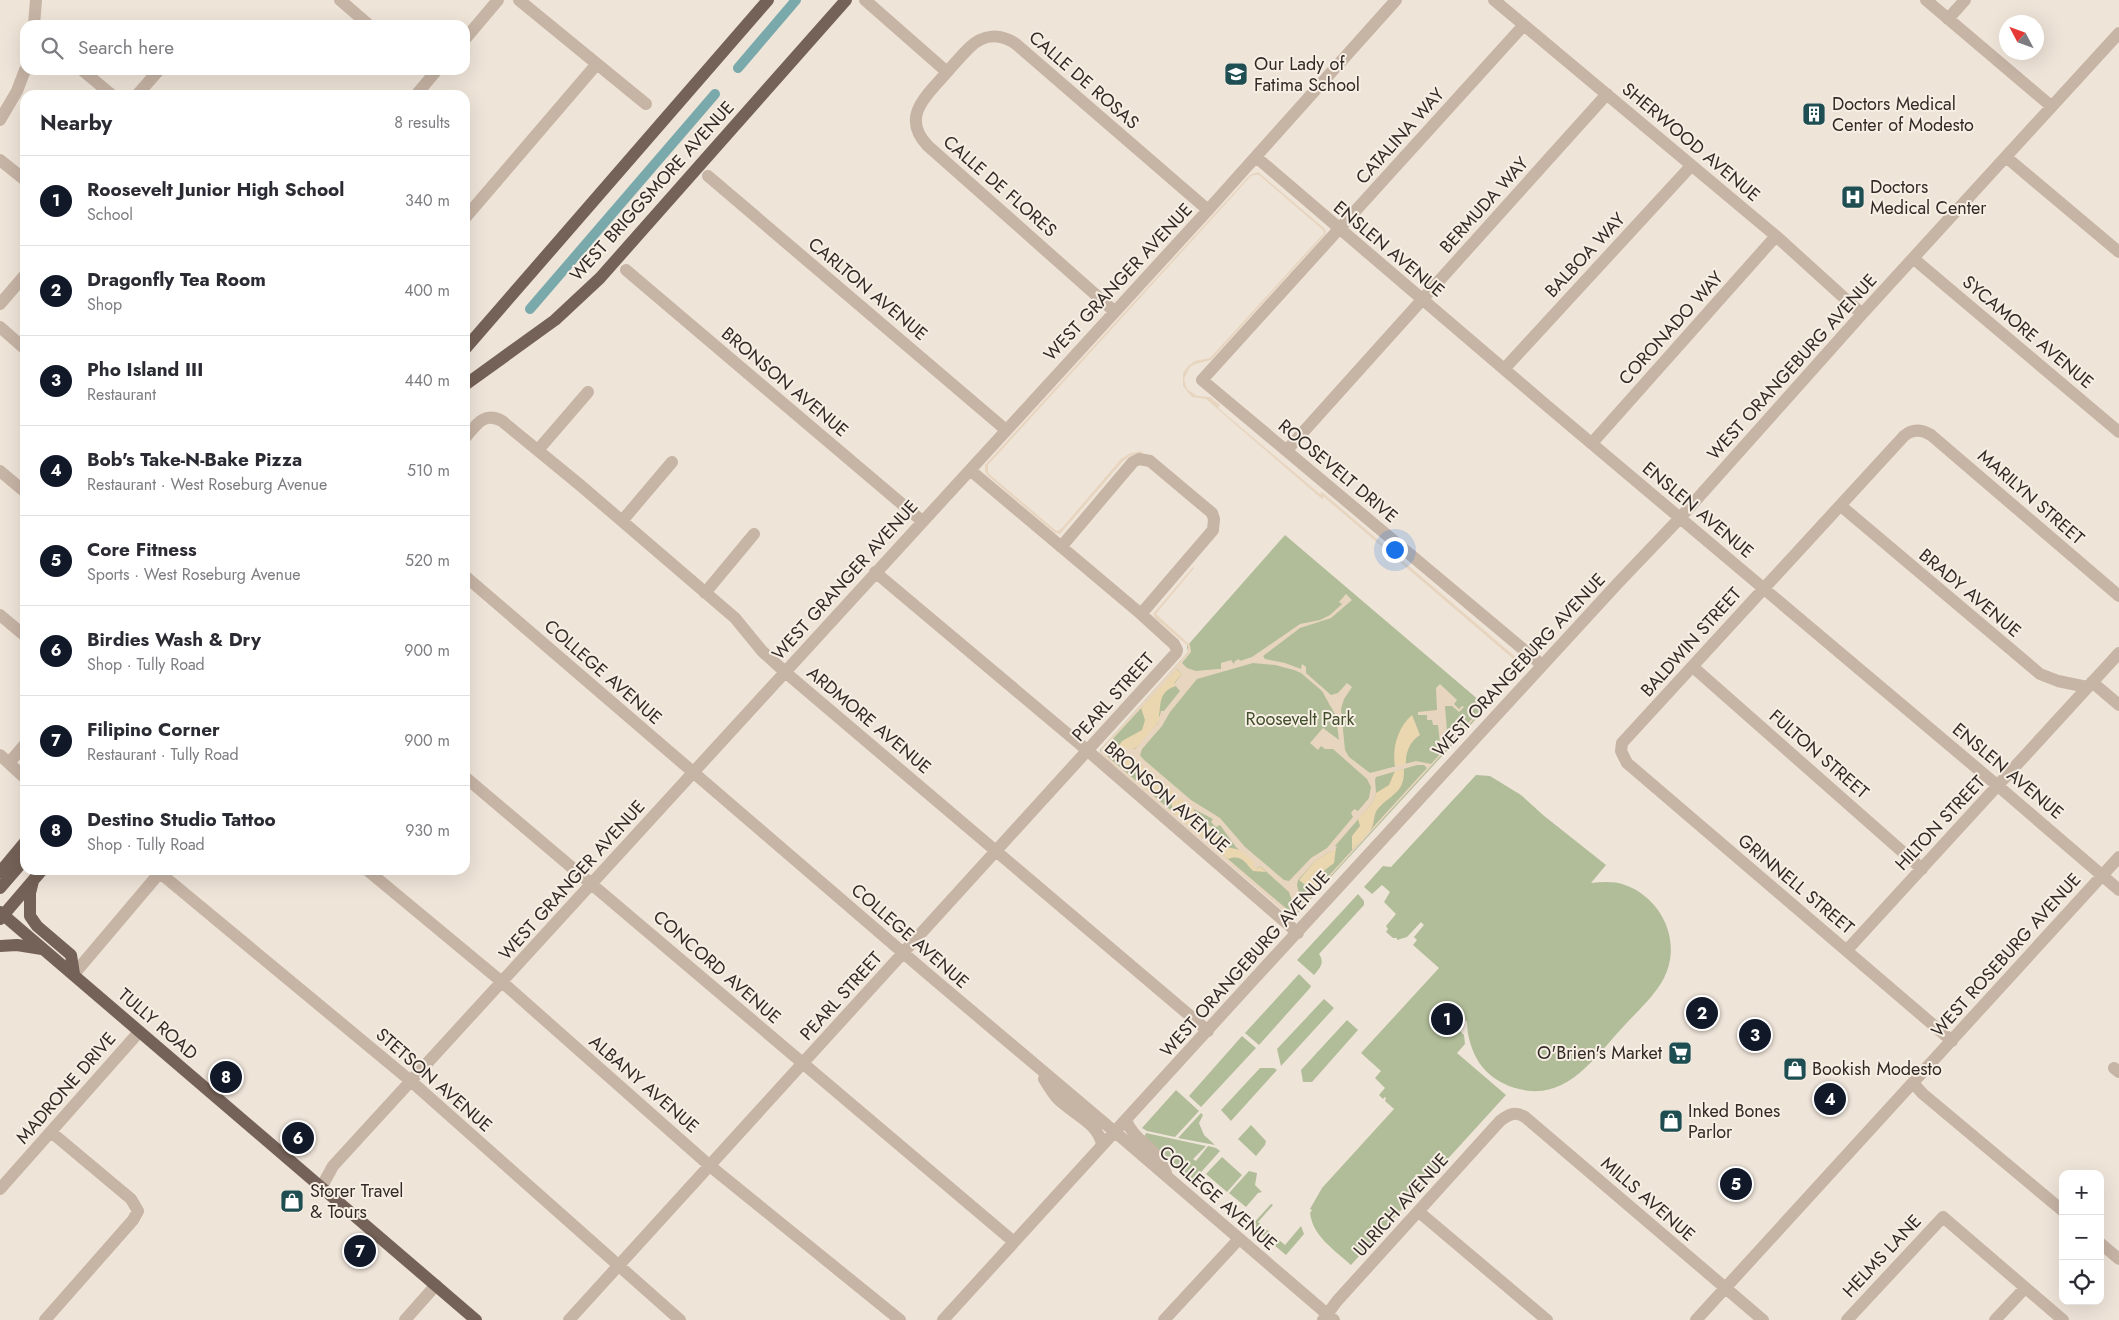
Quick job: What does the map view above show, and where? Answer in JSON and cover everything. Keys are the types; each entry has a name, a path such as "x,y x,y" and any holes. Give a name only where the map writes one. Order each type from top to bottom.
{"main road":[{"name":"WEST BRIGGSMORE AVENUE","path":"470,380 555,320 600,278 846,0"},
{"name":"WEST BRIGGSMORE AVENUE","path":"470,342 764,1"},
{"path":"0,872 20,848"},
{"path":"0,888 20,865"},
{"path":"1,915 38,875"},
{"path":"33,880 30,893 30,916 37,926 71,955 74,974"},
{"name":"TULLY ROAD","path":"1,915 74,974 139,1032 322,1186 476,1320"},
{"path":"0,946 17,945 45,950"}],"street":[{"path":"34,20 36,0"},
{"path":"340,0 363,20"},
{"path":"470,33 498,0"},
{"path":"519,0 646,104"},
{"path":"865,0 947,72"},
{"name":"WEST GRANGER AVENUE","path":"322,1186 333,1166 412,1082 875,572 1208,210 1396,0"},
{"name":"SHERWOOD AVENUE","path":"1494,0 1776,236 1862,314"},
{"path":"1926,0 2051,106"},
{"path":"1948,19 1965,0"},
{"name":"CATALINA WAY","path":"1202,380 1523,26"},
{"name":"WEST ORANGEBURG AVENUE","path":"944,1320 1542,665 1680,518 1862,314 2119,33"},
{"name":"CALLE DE ROSAS","path":"947,72 977,40 992,36 1009,40 1208,210"},
{"path":"470,212 596,64"},
{"name":"CALLE DE FLORES","path":"947,72 924,98 917,110 916,126 922,140 1114,311"},
{"path":"0,120 17,91 23,75"},
{"path":"88,75 106,90"},
{"path":"141,90 155,75"},
{"path":"419,90 429,75"},
{"name":"BERMUDA WAY","path":"1287,450 1607,94"},
{"name":"ENSLEN AVENUE","path":"1256,157 1422,300 2119,890"},
{"path":"2006,157 2117,247"},
{"path":"0,160 20,176"},
{"name":"BALBOA WAY","path":"1504,368 1691,166"},
{"name":"CARLTON AVENUE","path":"708,176 1006,430"},
{"name":"CORONADO WAY","path":"1592,443 1776,236"},
{"name":"SYCAMORE AVENUE","path":"1914,259 2119,432"},
{"name":"BRONSON AVENUE","path":"626,270 922,521"},
{"path":"0,304 20,281"},
{"path":"0,327 20,345"},
{"name":"ROOSEVELT DRIVE","path":"1202,380 1542,665"},
{"path":"538,450 588,392"},
{"name":"ARDMORE AVENUE","path":"470,433 484,419 495,417 538,450 735,618 762,651 785,672 1208,1031"},
{"name":"BALDWIN STREET","path":"1621,751 1625,739 1904,436 1917,430"},
{"name":"MARILYN STREET","path":"1917,430 1931,435 2119,596"},
{"path":"970,470 1061,547 1141,614 1213,530 1214,519 1212,513 1150,460 1139,459 1133,462 1061,547"},
{"path":"622,521 672,462"},
{"path":"0,471 20,488"},
{"name":"BRADY AVENUE","path":"1841,506 2040,674 2058,682 2090,685"},
{"path":"705,593 754,534"},
{"name":"BRONSON AVENUE","path":"875,572 1088,751 1298,932"},
{"name":"COLLEGE AVENUE","path":"470,580 904,954 1115,1132 1328,1318"},
{"path":"0,614 20,632"},
{"name":"PEARL STREET","path":"569,1320 1174,655 1177,650 1172,643 1141,614"},
{"name":"HILTON STREET","path":"1847,950 2119,653"},
{"name":"FULTON STREET","path":"1693,667 1922,868"},
{"path":"2090,685 2119,706"},
{"path":"20,748 4,759 20,773"},
{"name":"GRINNELL STREET","path":"1621,751 1627,763 1952,1041"},
{"name":"CONCORD AVENUE","path":"470,781 1014,1242"},
{"name":"WEST ROSEBURG AVENUE","path":"1696,1320 2119,857"},
{"path":"74,974 158,875"},
{"name":"STETSON AVENUE","path":"165,875 412,1082 680,1320"},
{"name":"ALBANY AVENUE","path":"374,875 502,982 710,1166 900,1320"},
{"name":"MADRONE DRIVE","path":"0,1189 139,1032"},
{"path":"1033,1064 1058,1099 1094,1129 1101,1138 1102,1145"},
{"path":"1913,1083 1923,1094 2059,1209"},
{"name":"MILLS AVENUE","path":"1507,1116 1519,1113 1525,1117 1763,1320"},
{"name":"ULRICH AVENUE","path":"1328,1318 1418,1212 1507,1116"},
{"path":"1126,1120 1129,1129 1157,1156 1170,1180"},
{"path":"45,1320 133,1220 138,1211 130,1199 51,1132"},
{"path":"1418,1212 1547,1320"},
{"name":"HELMS LANE","path":"1848,1320 1942,1216 2024,1288"},
{"path":"1164,1320 1239,1239"},
{"path":"2104,1246 2119,1258"},
{"path":"405,1320 436,1285"},
{"path":"1995,1320 2024,1288 2063,1320"}],"green space":[{"name":"Roosevelt Park","path":"1285,535 1487,707 1296,915 1291,916 1100,753 1100,750 1188,652 1187,646"},
{"path":"1476,775 1490,776 1521,795 1606,865 1591,883 1608,882 1625,885 1637,891 1657,908 1664,919 1671,944 1667,971 1654,994 1590,1063 1565,1083 1551,1089 1536,1091 1519,1089 1501,1082 1489,1074 1474,1054 1466,1020 1459,1028 1464,1035 1465,1044 1457,1053 1506,1095 1351,1265 1320,1236 1312,1222 1310,1213 1312,1210 1310,1209 1322,1188 1394,1109 1385,1101 1385,1097 1383,1099 1379,1095 1385,1088 1375,1078 1381,1071 1361,1053 1439,968 1413,945 1417,940 1414,937 1424,925 1421,922 1407,937 1397,940 1397,938 1393,938 1386,932 1388,929 1386,926 1396,914 1384,902 1390,892 1382,885 1372,894 1364,887 1383,866 1391,867"},
{"path":"1358,894 1364,901 1364,905 1319,954 1322,963 1314,975 1297,960"},
{"path":"1299,974 1311,986 1310,988 1259,1045 1245,1033"},
{"path":"1324,999 1334,1008 1281,1066 1277,1049"},
{"path":"1347,1020 1358,1030 1312,1082 1303,1082 1301,1070"},
{"path":"1242,1036 1256,1048 1201,1107 1189,1096"},
{"path":"1260,1068 1274,1068 1277,1070 1231,1121 1221,1110"},
{"path":"1176,1090 1199,1111 1175,1137 1147,1131 1142,1128"},
{"path":"1201,1113 1203,1115 1199,1123 1204,1135 1215,1145 1178,1138"},
{"path":"1251,1125 1266,1141 1256,1156 1238,1139"},
{"path":"1146,1133 1206,1146 1193,1159 1196,1161 1208,1146 1220,1151 1194,1180 1144,1137"},
{"path":"1222,1157 1242,1175 1227,1192 1206,1174"},
{"path":"1249,1171 1257,1173 1255,1185 1262,1192 1258,1193 1246,1207 1229,1193"},
{"path":"1271,1204 1273,1205 1258,1222 1285,1245 1301,1226 1304,1234 1286,1255 1251,1226"}],"sand":[{"path":"1176,669 1182,674 1174,683 1176,686 1166,691 1162,698 1159,716 1161,718 1156,726 1133,749 1118,747 1122,741 1142,730 1145,720 1141,708"},
{"path":"1412,715 1420,735 1409,748 1406,756 1406,765 1395,767 1394,753 1399,732"},
{"path":"1117,754 1136,760 1193,807 1196,817 1215,829 1226,847 1241,850 1255,862 1257,869 1260,866 1266,872 1253,871 1240,858 1228,859 1172,812 1171,802 1163,792 1149,792 1139,784 1137,773 1121,764"},
{"path":"1404,769 1404,777 1399,789 1377,810 1371,829 1352,850 1352,836 1360,826 1358,819 1373,802 1376,793 1389,785 1395,771"},
{"path":"1336,848 1334,863 1321,873 1318,887 1314,892 1299,880 1315,861"}],"shaded area":[{"path":"1258,172 1325,229 1326,233 1211,360 1190,367 1184,379 1187,389 1197,396 1210,397 1220,405 1218,408 1320,494 1322,492 1518,659 1521,664 1519,670 1294,916 1288,915 1100,754 1101,749 1188,652 1188,646 1155,618 1153,614 1193,567 1156,614 1190,645 1191,652 1182,663 1187,668 1196,671 1221,669 1221,663 1231,660 1234,664 1239,659 1240,661 1252,657 1300,624 1320,620 1330,615 1342,604 1339,602 1346,594 1352,600 1331,618 1300,628 1263,656 1265,659 1301,669 1302,664 1306,667 1306,673 1331,695 1338,693 1347,683 1352,687 1344,699 1341,709 1345,750 1349,757 1370,773 1416,761 1431,764 1441,753 1438,725 1433,725 1432,720 1427,720 1427,715 1418,715 1418,712 1437,710 1436,688 1440,684 1457,700 1454,704 1459,709 1462,706 1464,707 1459,712 1452,706 1445,706 1448,745 1517,670 1519,664 1206,399 1192,397 1183,386 1183,373 1188,366 1195,361 1210,358 1324,233 1323,230 1259,175 1251,176 988,465 988,473 1058,531 1121,459 1131,453 1142,451 1142,454 1132,455 1123,461 1060,534 1055,533 987,475 985,471 985,465 1250,175","holes":["1253,663 1275,665 1301,673 1322,691 1336,716 1339,740 1323,728 1310,743 1318,750 1321,746 1325,749 1333,749 1367,779 1371,787 1369,798 1358,811 1354,809 1351,813 1353,817 1327,848 1311,858 1289,881 1284,880 1245,847 1220,818 1191,800 1140,755 1142,749 1162,726 1170,712 1197,679","1177,669 1182,674 1174,684 1180,691 1164,711 1161,711 1158,723 1135,749 1113,745 1110,742","1112,754 1136,760 1175,793 1173,797 1177,801 1181,798 1190,807 1213,819 1211,822 1216,827 1220,825 1236,847 1254,862 1253,866 1256,869 1260,866 1289,892 1293,904 1290,910 1107,756","1417,765 1424,765 1427,768 1304,903 1301,902 1297,885 1298,880 1315,861 1331,851 1333,852 1337,847 1335,846 1373,802 1376,793 1376,777"]}],"waterway":[{"path":"738,68 796,0"},
{"path":"530,309 715,94"}],"place":[{"name":"Our Lady of Fatima School","path":"1236,74"},
{"name":"Doctors Medical Center of Modesto","path":"1814,114"},
{"name":"Doctors Medical Center","path":"1853,197"},
{"name":"Dragonfly Tea Room","path":"1702,1013"},
{"name":"Roosevelt Junior High School","path":"1447,1019"},
{"name":"Pho Island III","path":"1755,1035"},
{"name":"O'Brien's Market","path":"1680,1053"},
{"name":"Bookish Modesto","path":"1795,1069"},
{"name":"Destino Studio Tattoo","path":"226,1077"},
{"name":"Bob's Take-N-Bake Pizza","path":"1830,1099"},
{"name":"Inked Bones Parlor","path":"1671,1121"},
{"name":"Birdies Wash & Dry","path":"298,1138"},
{"name":"Core Fitness","path":"1736,1184"},
{"name":"Storer Travel & Tours","path":"292,1201"},
{"name":"Filipino Corner","path":"360,1251"}]}
